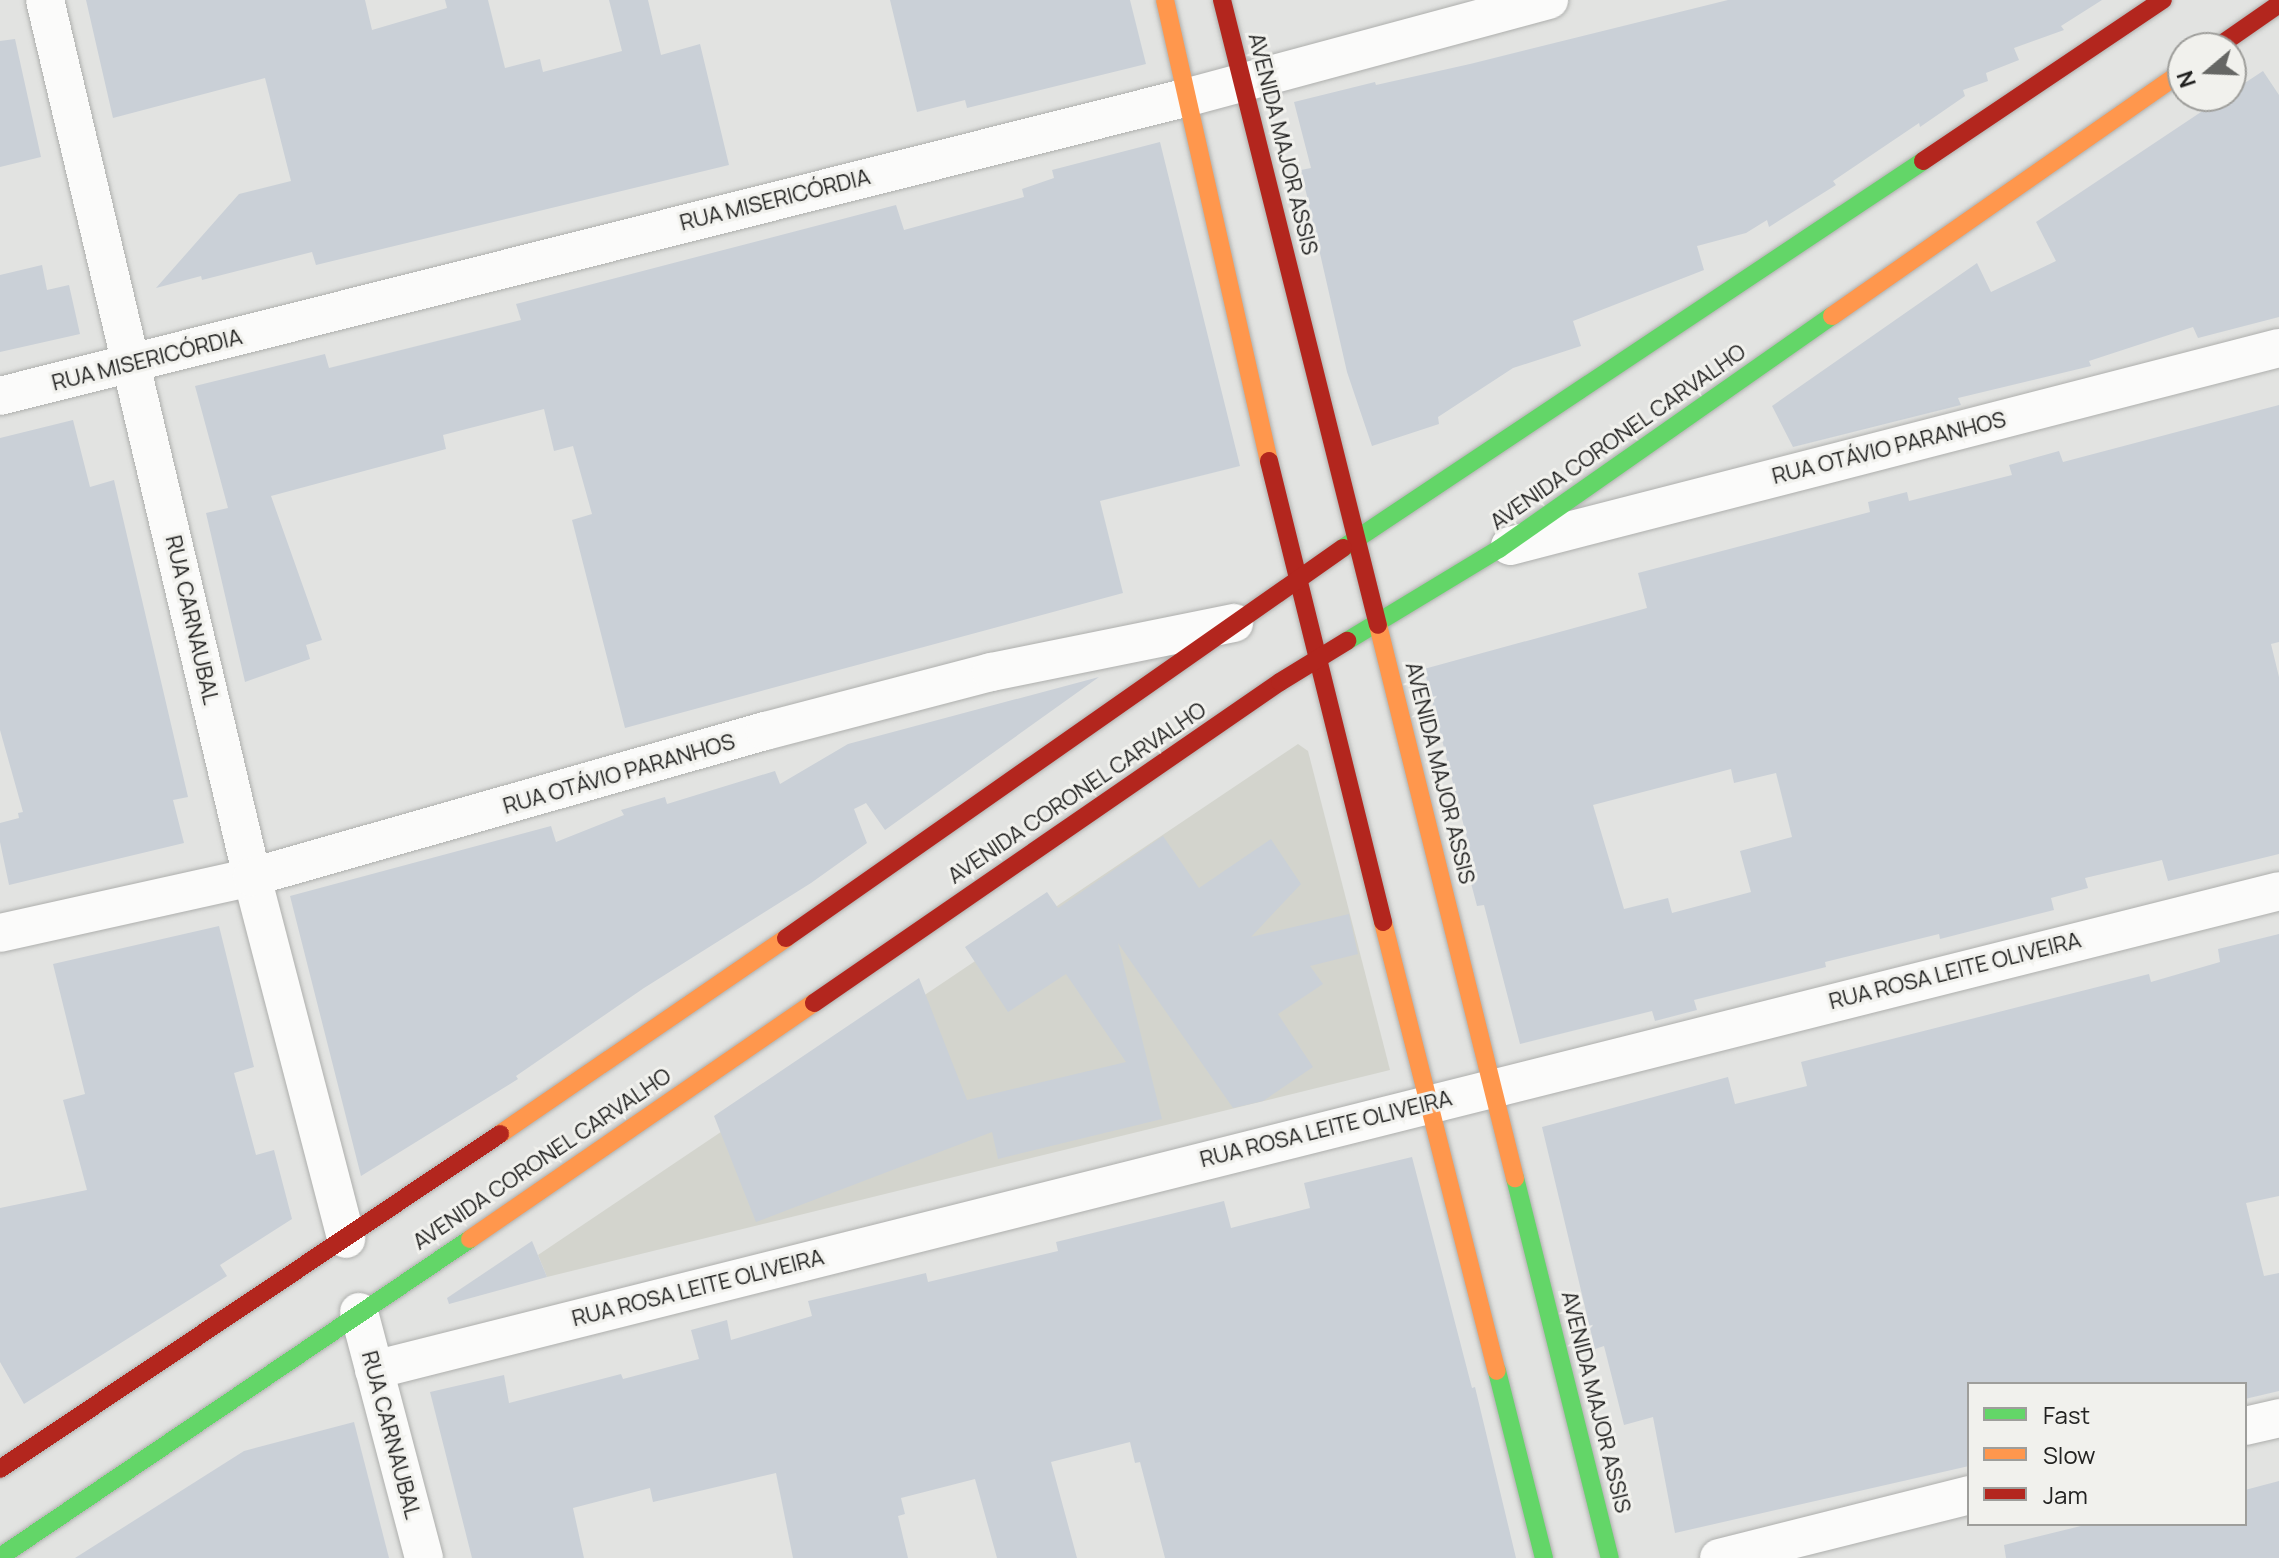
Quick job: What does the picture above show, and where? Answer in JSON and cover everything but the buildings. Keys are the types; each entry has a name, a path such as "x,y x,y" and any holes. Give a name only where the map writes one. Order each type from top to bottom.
{"main road":[{"path":"1165,0 1296,581 1544,1558"},
{"name":"AVENIDA MAJOR ASSIS","path":"1222,0 1610,1558"},
{"name":"AVENIDA CORONEL CARVALHO","path":"0,1469 662,1025 1356,539 2163,0"},
{"path":"2239,32 2279,4"},
{"name":"AVENIDA CORONEL CARVALHO","path":"0,1557 593,1156 1318,659 1499,549 2167,82"}],"street":[{"name":"RUA CARNAUBAL","path":"45,0 252,877 346,1239"},
{"name":"RUA MISERICÓRDIA","path":"0,396 1189,97 1549,0"},
{"name":"RUA OTÁVIO PARANHOS","path":"1499,549 2279,348"},
{"name":"RUA OTÁVIO PARANHOS","path":"0,933 252,877 765,731 991,672 1239,622"},
{"name":"RUA ROSA LEITE OLIVEIRA","path":"374,1370 2279,891"},
{"name":"RUA CARNAUBAL","path":"359,1312 424,1558"},
{"path":"2247,1426 2279,1418"},
{"path":"1719,1558 1967,1496"}],"shaded area":[{"path":"1298,744 1308,751 1390,1070 547,1277 538,1255"}],"traffic: fast":[{"path":"1343,548 1923,161"},
{"path":"1347,641 1499,549 1832,316"},
{"path":"1515,1178 1610,1558"},
{"path":"0,1557 470,1239"},
{"path":"1497,1371 1544,1558"}],"traffic: slow":[{"path":"1165,0 1269,461"},
{"path":"1832,316 2167,82"},
{"path":"1378,625 1515,1178"},
{"path":"1383,922 1497,1371"},
{"path":"500,1134 786,938"},
{"path":"470,1239 814,1003"}],"traffic: jam":[{"path":"1222,0 1378,625"},
{"path":"1923,161 2163,0"},
{"path":"2239,32 2279,4"},
{"path":"1269,461 1383,922"},
{"path":"786,938 1343,548"},
{"path":"814,1003 1280,682 1347,641"},
{"path":"0,1469 500,1134"}]}
